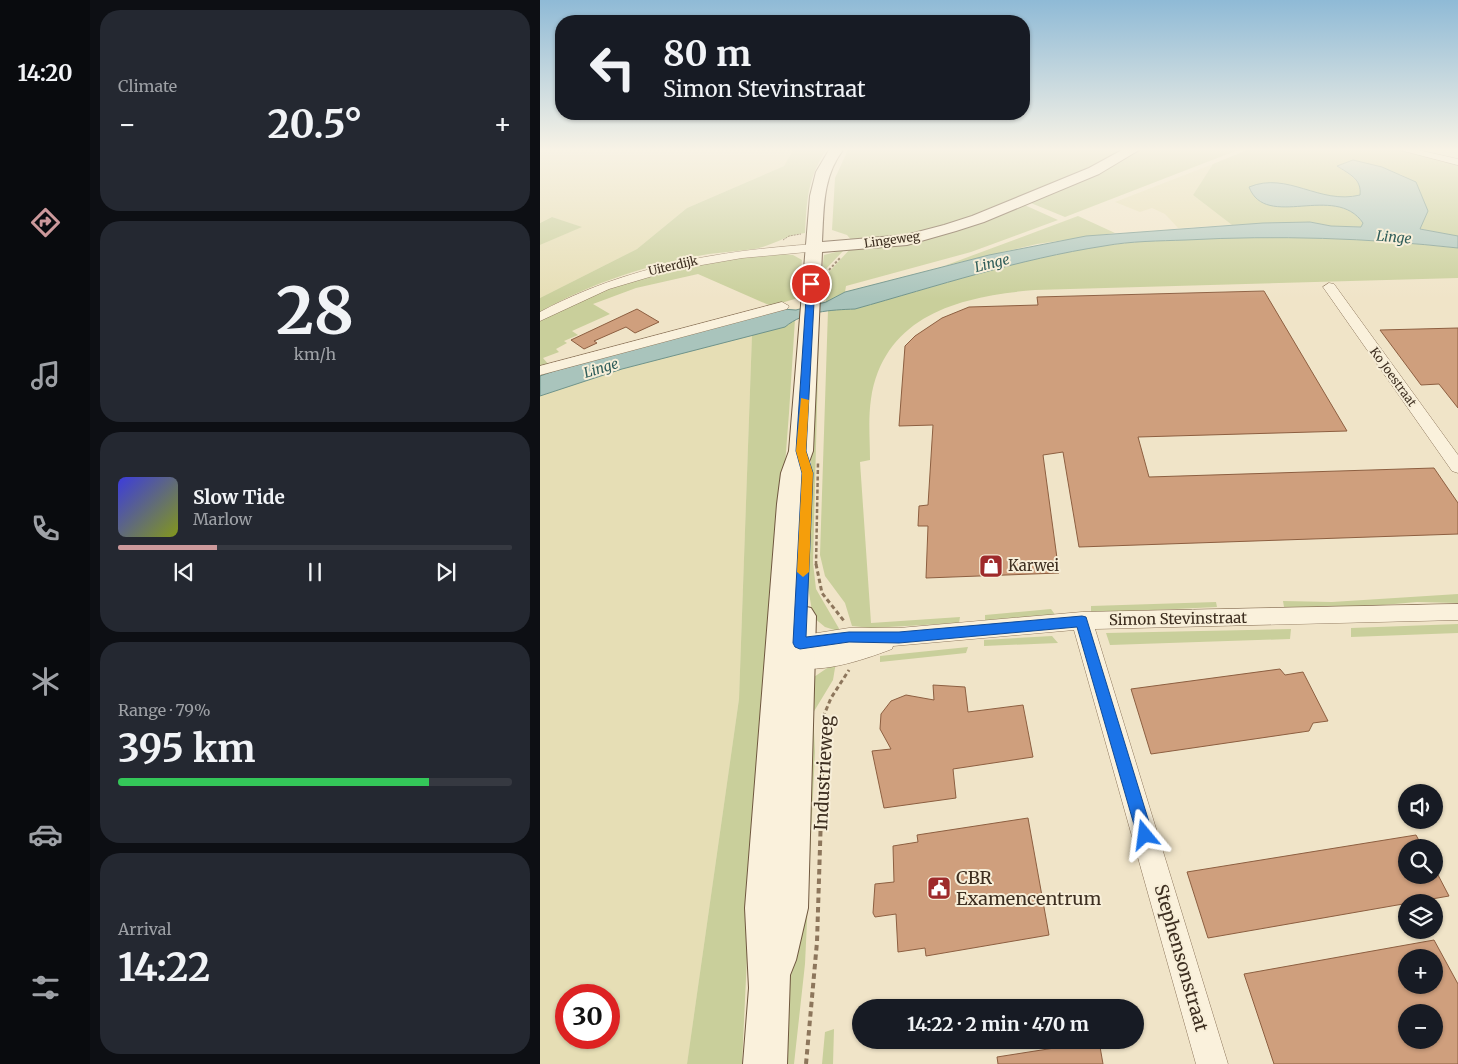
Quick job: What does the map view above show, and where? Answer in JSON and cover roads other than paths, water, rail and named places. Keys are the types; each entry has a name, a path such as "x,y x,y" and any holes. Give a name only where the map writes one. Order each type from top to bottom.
{"main road":[{"path":"765,1064 770,988 765,908 793,653 808,473 810,311 818,200"},
{"name":"Lingeweg","path":"814,248 906,240 978,219 1025,200"}],"street":[{"name":"Uiterdijk","path":"540,318 614,282 668,266 742,254 814,248"},
{"name":"Ko Joestraat","path":"1329,287 1458,467"},
{"path":"540,371 782,306"},
{"name":"Simon Stevinstraat","path":"793,653 899,637 1082,621 1458,612"},
{"name":"Stephensonstraat","path":"1082,621 1212,1064"}],"water":[{"name":"Linge","path":"1259,200 1423,200 1428,211 1420,229 1458,236 1458,248 1356,240 1288,238 1220,238 1114,244 1072,251 1009,266 855,309 827,311 809,315 785,327 622,369 540,396 540,376 554,371 782,309 796,310 826,302 845,292 989,255 1086,236 1263,223 1310,222 1331,226 1361,227 1363,223 1351,211 1336,206 1285,207 1270,205"}],"place":[{"name":"Karwei","path":"991,566"},
{"name":"CBR Examencentrum","path":"939,888"}]}
